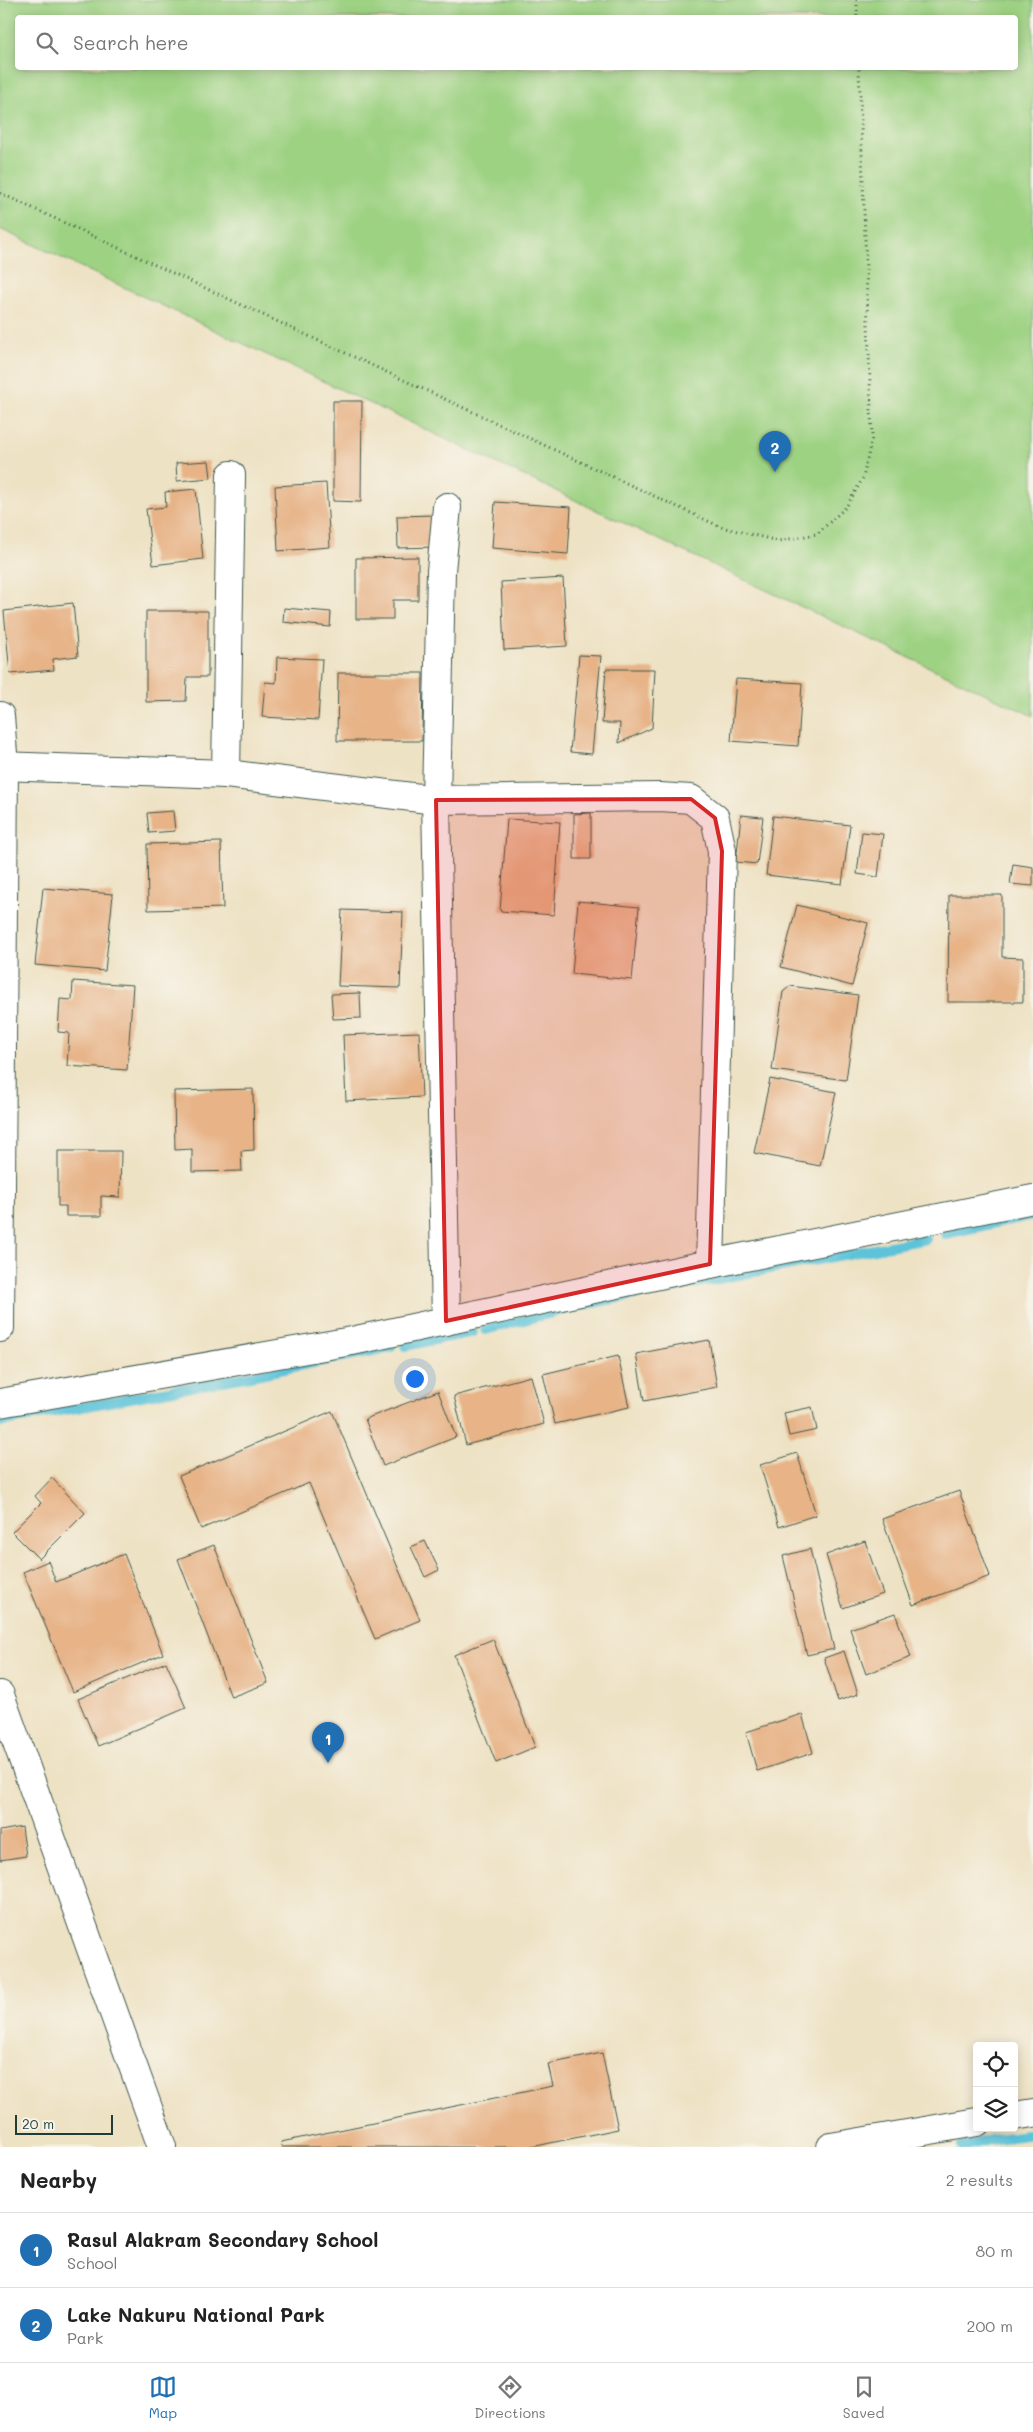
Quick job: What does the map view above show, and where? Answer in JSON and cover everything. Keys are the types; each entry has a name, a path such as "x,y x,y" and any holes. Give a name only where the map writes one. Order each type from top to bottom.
{"street":[{"path":"226,774 231,475"},
{"path":"446,507 441,571 436,800 446,1321"},
{"path":"0,716 2,766 0,1328"},
{"path":"2,766 226,774 436,800 660,796 691,799 715,818 722,851 710,1264"},
{"path":"0,1403 352,1341 710,1264 1033,1199"},
{"path":"0,1695 162,2147"},
{"path":"1018,2115 1033,2112"},
{"path":"831,2147 973,2123"}],"path":[{"path":"857,0 857,15"},
{"path":"0,193 721,527 778,541 816,534 846,507 863,478 872,438 859,70"}],"highlighted area":[{"path":"691,799 715,818 722,851 710,1264 446,1321 436,800"}],"green space":[{"path":"0,0 1033,0 1033,716 0,229"}],"building":[{"path":"333,401 362,401 361,502 333,501"},
{"path":"209,461 211,478 177,481 176,463"},
{"path":"326,483 330,547 278,551 275,486"},
{"path":"196,489 203,559 153,565 146,509 166,507 165,492"},
{"path":"495,502 571,507 568,554 492,548"},
{"path":"435,515 435,547 398,548 397,516"},
{"path":"418,557 418,600 393,600 393,619 356,619 356,558"},
{"path":"563,578 567,646 504,650 501,582"},
{"path":"73,603 78,656 53,659 54,670 10,674 4,611"},
{"path":"284,608 331,612 330,627 283,622"},
{"path":"146,611 208,611 208,677 187,677 186,701 146,702"},
{"path":"579,655 601,656 592,754 570,752"},
{"path":"277,657 322,659 318,720 262,717 265,682 276,683"},
{"path":"606,669 655,669 652,728 619,743 620,723 602,723"},
{"path":"338,673 423,673 422,741 337,741"},
{"path":"736,679 802,683 798,746 731,741"},
{"path":"173,811 175,831 149,833 147,813"},
{"path":"591,813 591,859 574,859 574,814"},
{"path":"741,815 763,817 757,864 736,862"},
{"path":"773,816 850,825 842,884 766,875"},
{"path":"507,819 560,822 554,915 500,911"},
{"path":"862,832 883,834 878,877 857,874"},
{"path":"221,842 223,908 148,910 147,844"},
{"path":"1013,864 1033,867 1033,886 1010,884"},
{"path":"43,888 113,894 105,971 35,965"},
{"path":"949,895 1002,895 1002,957 1023,958 1023,1002 948,1002"},
{"path":"578,901 639,907 632,980 572,974"},
{"path":"797,905 868,923 852,986 781,967"},
{"path":"342,910 403,912 400,988 338,986"},
{"path":"73,981 133,985 127,1070 67,1066 69,1033 58,1032 60,999 72,1000"},
{"path":"790,986 858,995 846,1080 772,1070 783,992"},
{"path":"360,993 361,1018 333,1019 331,994"},
{"path":"419,1032 422,1097 346,1101 343,1035"},
{"path":"770,1079 836,1092 820,1166 754,1153"},
{"path":"253,1089 254,1150 241,1151 242,1171 192,1172 192,1149 175,1150 174,1091"},
{"path":"58,1151 121,1151 120,1197 101,1196 101,1216 66,1216 66,1206 58,1206"},
{"path":"709,1340 717,1387 644,1401 636,1354"},
{"path":"618,1356 629,1407 555,1424 543,1374"},
{"path":"531,1376 544,1424 466,1445 454,1396"},
{"path":"438,1391 456,1437 383,1466 365,1419"},
{"path":"812,1407 817,1430 789,1436 784,1413"},
{"path":"332,1411 420,1620 375,1639 309,1483 201,1529 179,1476"},
{"path":"797,1453 816,1515 779,1527 760,1465"},
{"path":"52,1478 85,1513 39,1559 12,1532 41,1503 35,1496"},
{"path":"959,1491 990,1576 913,1605 882,1519"},
{"path":"425,1541 439,1570 425,1577 411,1547"},
{"path":"865,1541 883,1594 843,1608 826,1555"},
{"path":"214,1545 268,1683 231,1697 178,1559"},
{"path":"810,1549 834,1649 807,1655 783,1556"},
{"path":"124,1554 163,1654 73,1692 23,1572 48,1561 56,1582"},
{"path":"895,1613 911,1657 866,1674 850,1629"},
{"path":"493,1639 535,1747 496,1763 454,1655"},
{"path":"844,1651 858,1694 838,1701 824,1658"},
{"path":"166,1662 186,1708 98,1746 78,1699"},
{"path":"802,1714 813,1753 757,1771 746,1732"},
{"path":"22,1827 26,1856 0,1860 0,1831"},
{"path":"602,2053 618,2129 531,2147 282,2147 281,2142 553,2086 548,2064"}],"waterway":[{"path":"945,1234 1033,1215"},
{"path":"485,1330 587,1304 926,1239"},
{"path":"405,1346 473,1332"},
{"path":"0,1422 250,1376 391,1347"},
{"path":"962,2147 990,2140 1033,2134"}],"place":[{"name":"Lake Nakuru National Park","path":"775,472"},
{"name":"Rasul Alakram Secondary School","path":"328,1763"}]}
